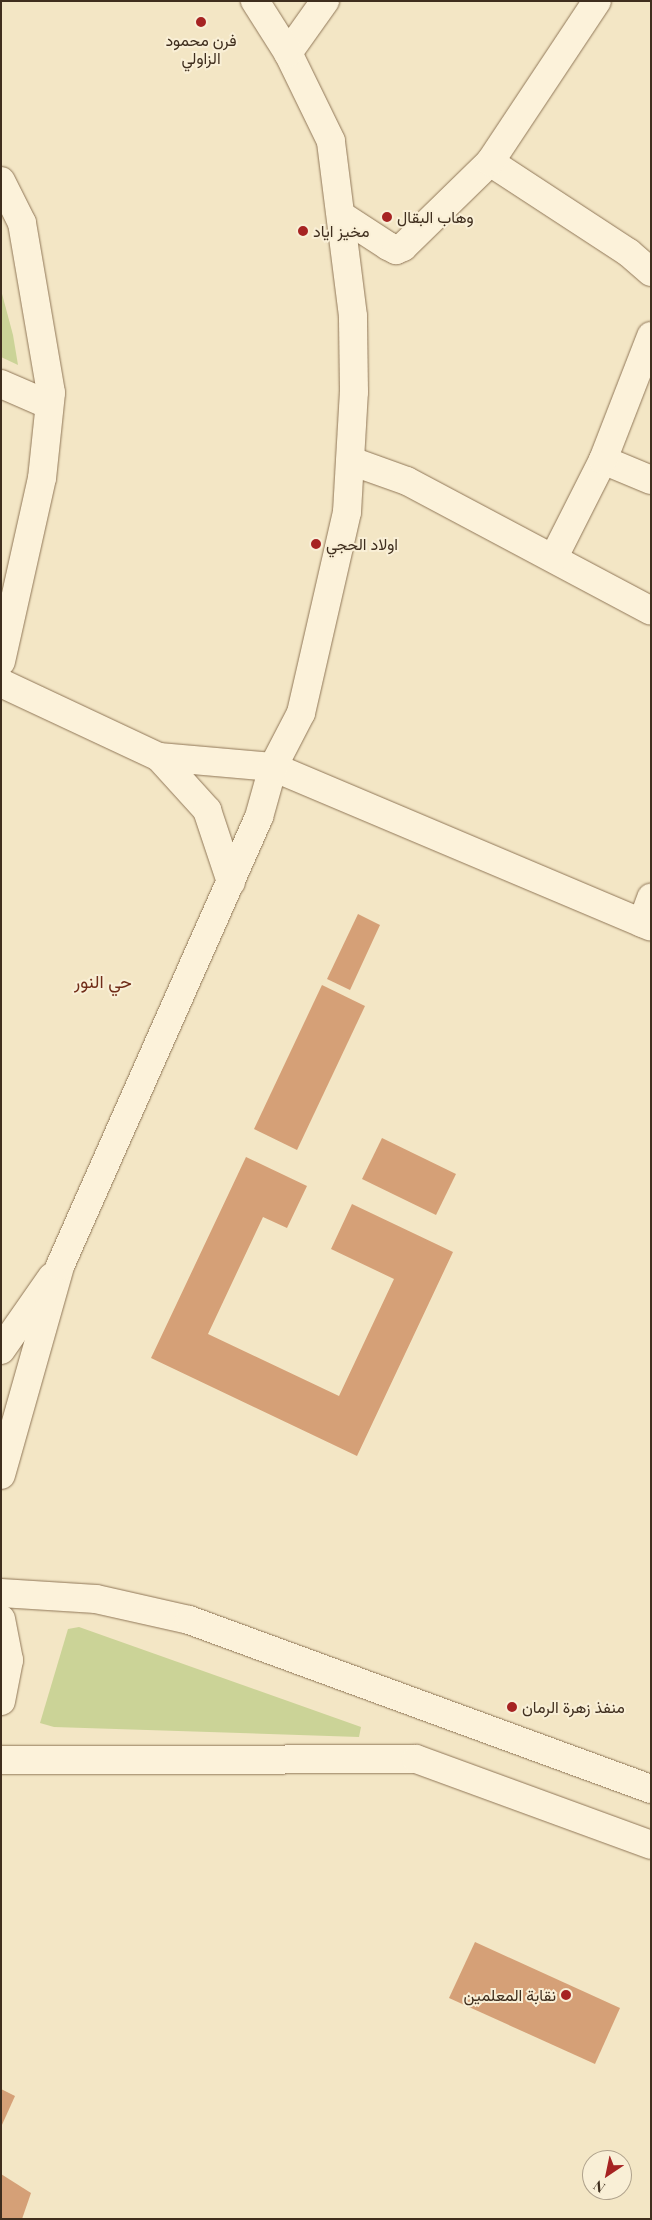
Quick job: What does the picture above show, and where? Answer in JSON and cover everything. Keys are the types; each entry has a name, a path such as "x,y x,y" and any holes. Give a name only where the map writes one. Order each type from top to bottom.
{"street":[{"path":"1,1475 60,1266 260,817 273,767 304,705 347,512 352,461 352,316 342,216 331,141 288,53 255,1"},
{"path":"288,53 325,1"},
{"path":"342,216 396,250 490,162 597,1"},
{"path":"490,162 629,253 651,272"},
{"path":"1,181 24,233 50,393 46,404 42,478 1,661"},
{"path":"554,557 603,460 651,336"},
{"path":"1,384 46,404"},
{"path":"603,460 651,480"},
{"path":"352,461 407,482 554,557 651,611"},
{"path":"1,683 159,757 273,767 646,925 651,898"},
{"path":"159,757 207,810 231,882"},
{"path":"1,1350 60,1266"},
{"path":"1,1593 96,1600 189,1620 651,1789"},
{"path":"1,1619 9,1660 1,1701"},
{"path":"1,1760 416,1759 651,1846"}],"green space":[{"path":"1,290 13,335 18,365 1,357"},
{"path":"79,1627 361,1727 359,1737 54,1727 40,1723 68,1629"}],"building":[{"path":"358,914 380,925 350,990 327,979"},
{"path":"322,985 365,1006 297,1150 254,1129"},
{"path":"382,1138 456,1174 436,1215 362,1179"},
{"path":"246,1157 307,1186 287,1228 263,1217 208,1334 339,1396 394,1279 331,1249 352,1204 453,1252 357,1456 151,1358"},
{"path":"475,1942 620,2008 595,2064 449,1998"},
{"path":"1,2089 15,2096 1,2127"},
{"path":"1,2174 31,2193 22,2219 1,2219"}],"place":[{"name":"فرن محمود الزاولي","path":"201,22"},
{"name":"وهاب البقال","path":"387,217"},
{"name":"مخيز اياد","path":"303,231"},
{"name":"اولاد الحجي","path":"316,544"},
{"name":"منفذ زهرة الرمان","path":"512,1707"},
{"name":"نقابة المعلمين","path":"566,1995"}],"district":[{"name":"حي النور","path":"103,981"}]}
